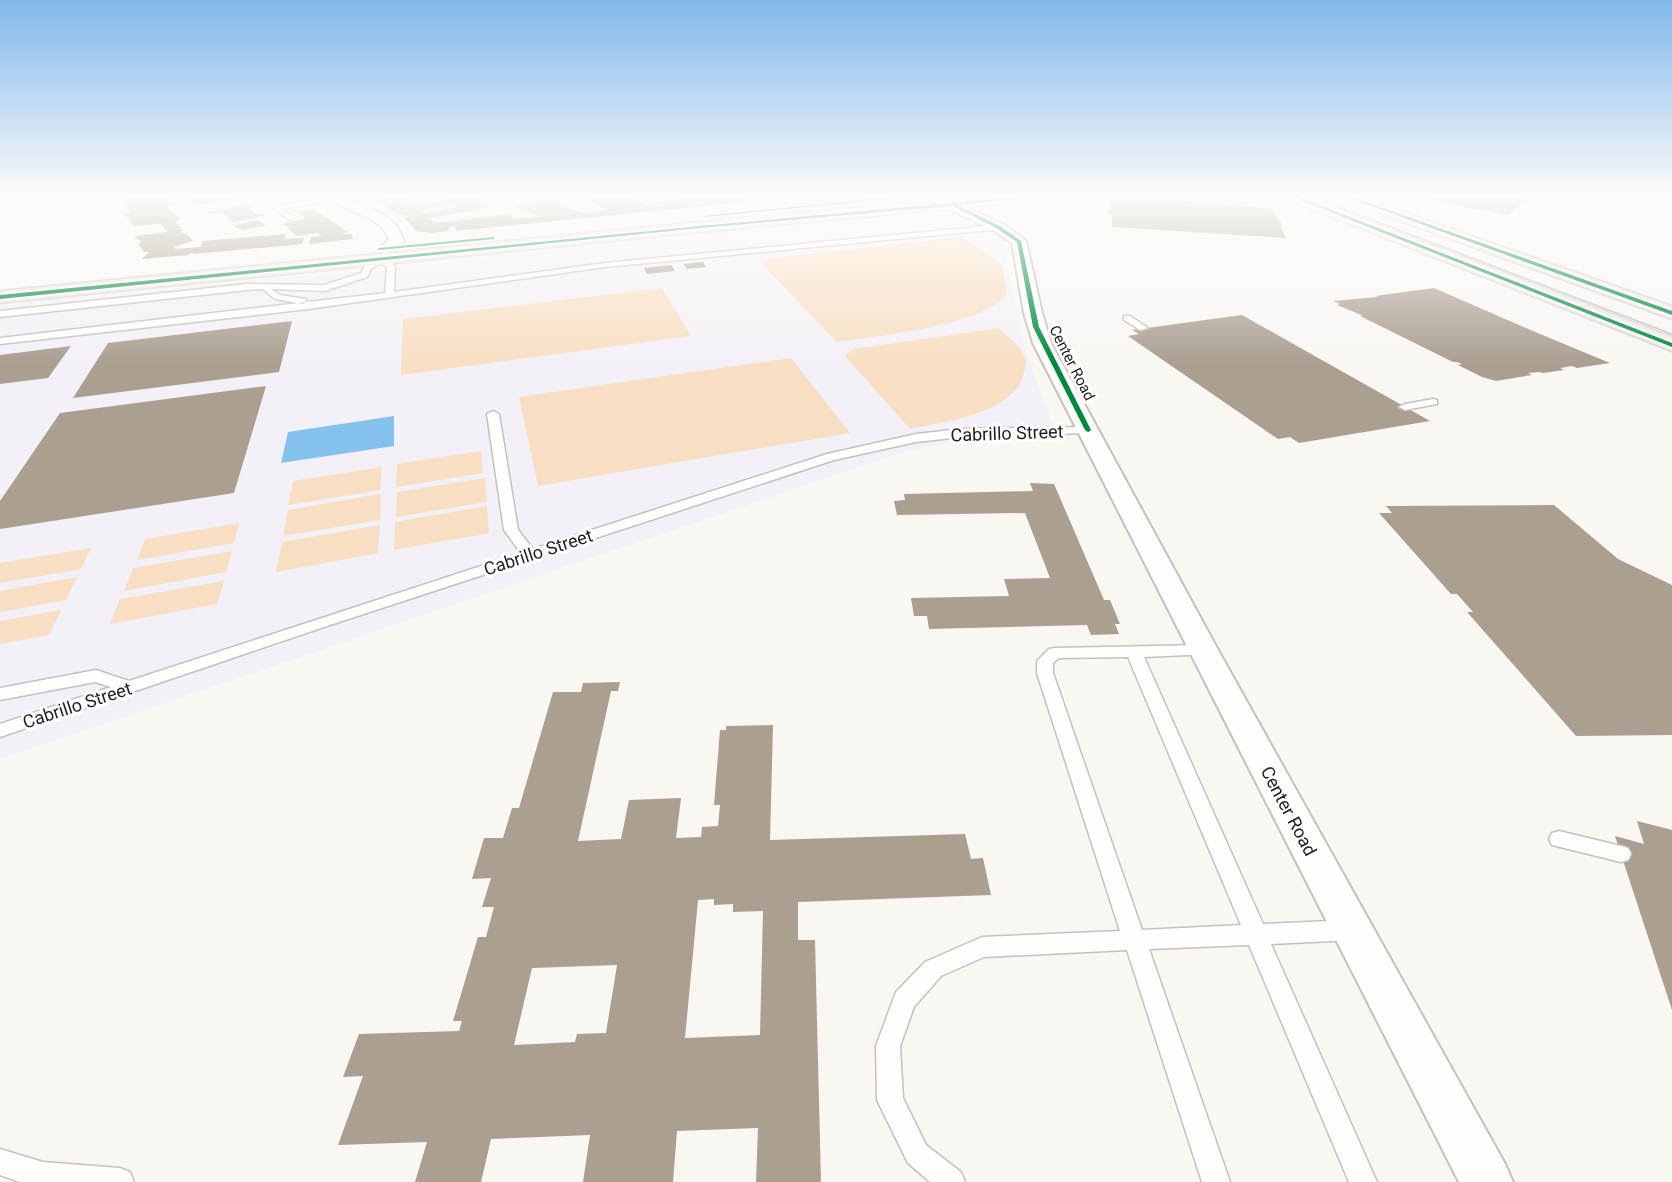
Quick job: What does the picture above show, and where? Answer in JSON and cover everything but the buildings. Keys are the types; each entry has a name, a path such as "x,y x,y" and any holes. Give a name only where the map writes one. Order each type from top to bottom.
{"main road":[{"path":"0,288 309,252"},
{"path":"0,297 321,252"},
{"path":"1435,252 1672,345"},
{"path":"1501,252 1672,314"}],"street":[{"name":"Center Road","path":"1021,252 1036,327 1203,650 1487,1182"}],"lane":[{"path":"364,298 364,275 375,252"},
{"path":"383,252 391,266 389,295"},
{"path":"0,340 389,295 615,264 738,252"},
{"path":"0,314 266,286 325,288 364,275"},
{"path":"266,286 268,291 278,297 294,301 339,301"},
{"path":"1127,318 1143,328"},
{"path":"1405,407 1433,402"},
{"path":"493,414 512,530 530,555"},
{"name":"Cabrillo Street","path":"0,731 771,475 891,443 961,433 1088,429"},
{"path":"1203,650 1055,653 1045,661 1045,673 1216,1182"},
{"path":"1134,652 1363,1182"},
{"path":"0,694 96,676 130,688"},
{"path":"1559,839 1621,854"},
{"path":"951,1182 917,1154 890,1100 888,1046 904,1000 933,969 982,947 1134,938 1352,930"},
{"path":"0,1162 43,1176 120,1182"}],"shaded area":[{"path":"538,252 1005,252 1025,351 1059,440 970,441 903,452 0,759 0,306 335,272 340,274"},
{"path":"824,252 983,252 1002,265 1007,294 994,305 953,322 902,333 837,342 762,264 771,258"},
{"path":"662,288 691,336 401,375 403,319"},
{"path":"999,328 1020,348 1026,361 1024,375 1018,387 996,405 982,411 910,429 845,356 853,349"},
{"path":"791,358 850,433 538,486 519,397"},
{"path":"481,451 483,473 396,487 397,464"},
{"path":"382,467 380,490 288,505 293,481"},
{"path":"485,478 487,502 396,517 397,492"},
{"path":"381,494 380,520 283,536 288,510"},
{"path":"487,506 489,533 394,550 395,522"},
{"path":"239,523 234,543 137,560 145,539"},
{"path":"380,525 378,553 276,572 282,542"},
{"path":"91,548 81,569 0,583 0,563"},
{"path":"232,551 226,572 124,591 133,568"},
{"path":"77,577 66,600 0,612 0,591"},
{"path":"224,581 217,604 110,624 120,599"},
{"path":"61,610 49,635 0,644 0,621"}],"water":[{"path":"394,416 394,446 281,463 288,432"}],"tram line":[{"path":"1457,252 1672,334"}],"cycle path":[{"path":"0,297 448,252"},
{"path":"1021,252 1036,327 1088,430"},
{"path":"1435,252 1672,345"},
{"path":"1502,252 1672,313"}]}
